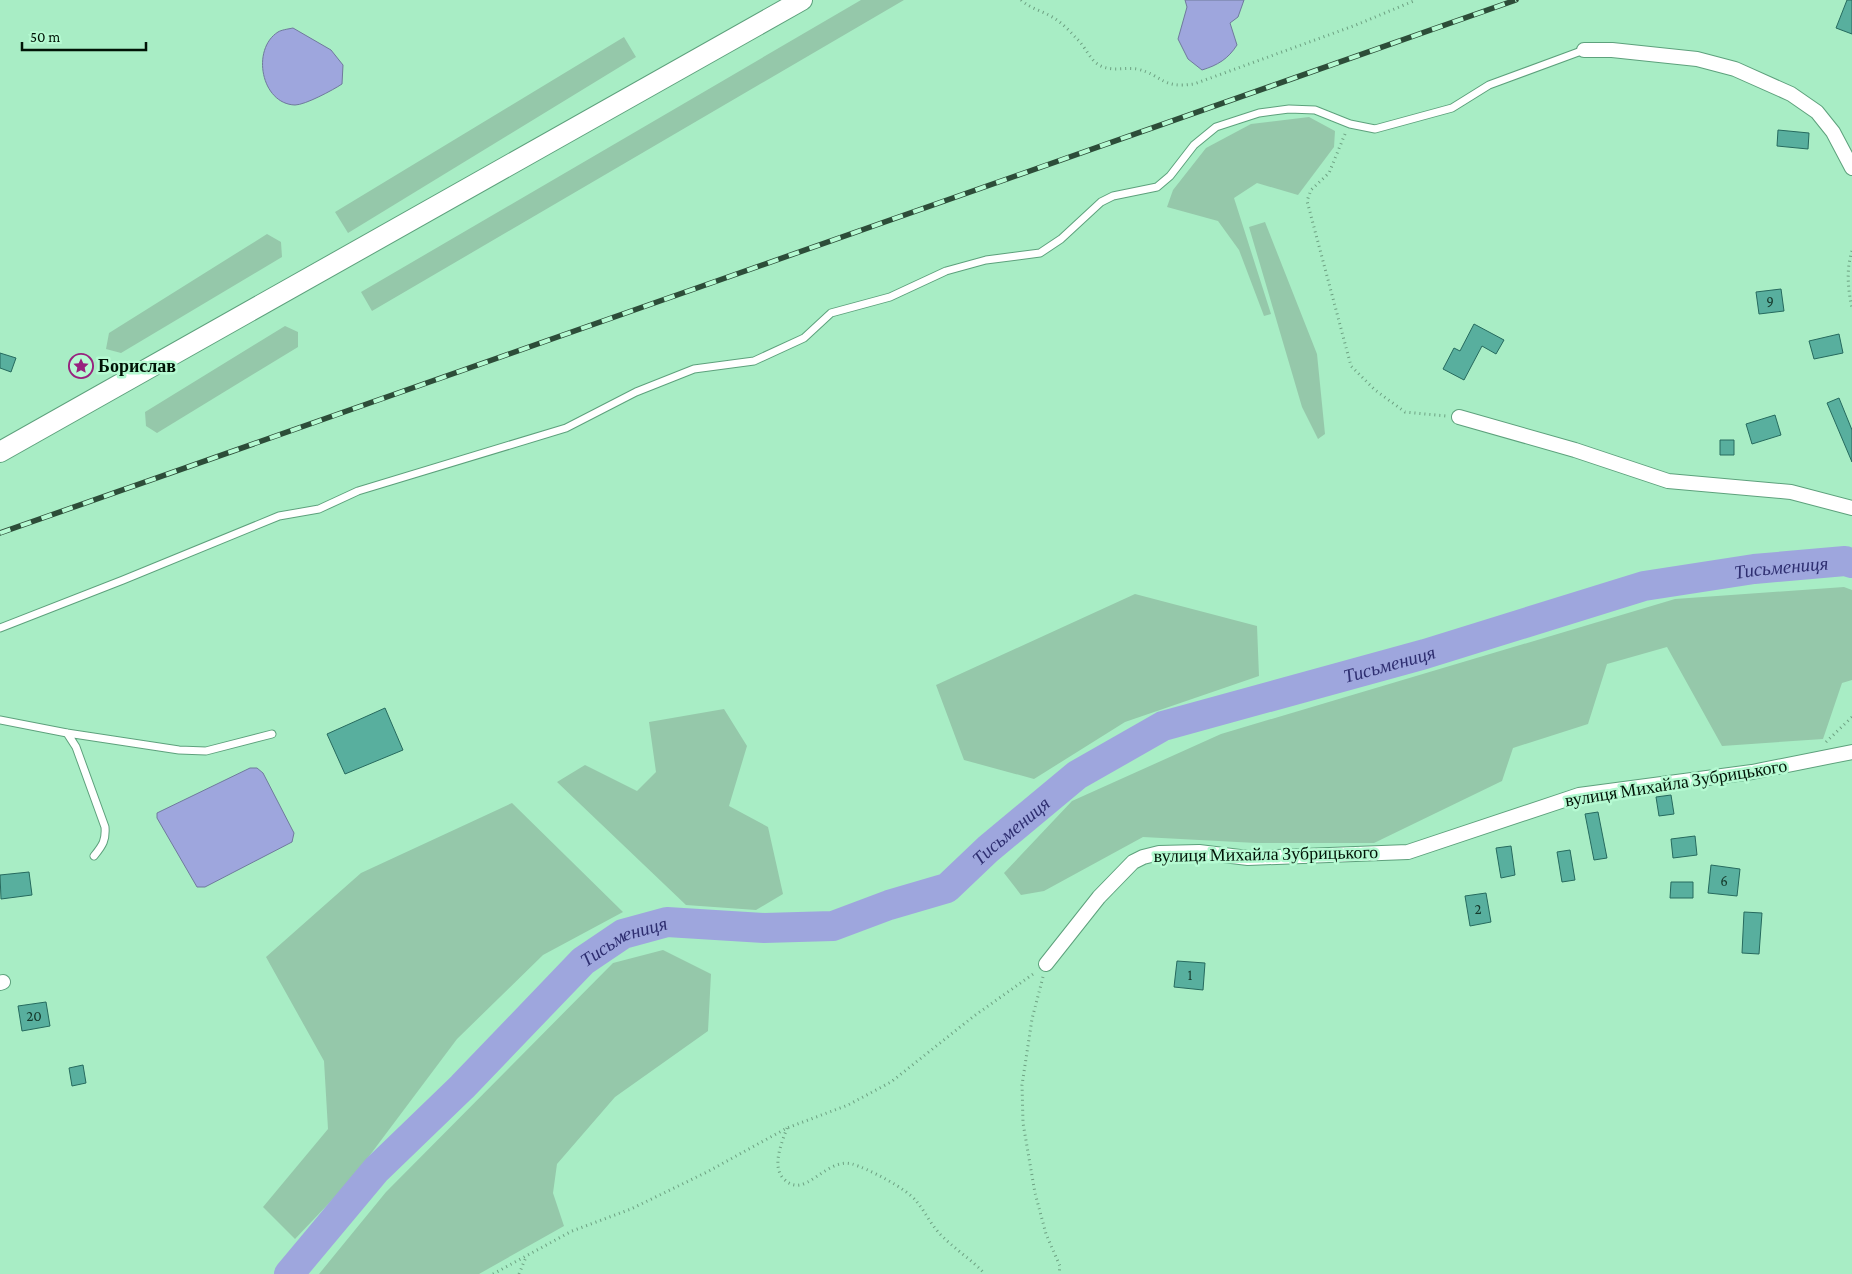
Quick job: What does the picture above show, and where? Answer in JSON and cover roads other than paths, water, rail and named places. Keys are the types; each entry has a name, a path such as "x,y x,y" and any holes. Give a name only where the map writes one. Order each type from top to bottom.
{"main road":[{"path":"0,452 802,0"}],"street":[{"path":"1584,50 1612,50 1697,59 1735,69 1791,94 1817,112 1833,132 1852,168"},
{"path":"1460,417 1575,450 1668,481 1791,492 1852,508"},
{"name":"вулиця Михайла Зубрицького","path":"1046,964 1099,897 1133,862 1142,857 1159,853 1199,852 1248,858 1408,852 1579,796 1752,772 1852,752"}],"lane":[{"path":"0,628 279,516 319,509 358,491 566,428 636,392 694,369 754,361 804,338 831,313 890,297 946,271 986,260 1040,253 1061,239 1101,202 1113,196 1157,187 1170,176 1194,145 1216,127 1259,113 1289,108 1314,110 1350,124 1375,129 1452,108 1489,85 1584,50"},
{"path":"0,720 67,733 179,750 206,751 272,734"},
{"path":"67,733 76,747 105,827 106,838 104,845 94,856"}],"water":[{"path":"1185,0 1244,0 1238,17 1230,23 1237,45 1222,61 1202,70 1188,59 1178,39 1187,7"},
{"path":"293,28 331,50 343,65 342,84 312,100 295,105 283,102 274,96 264,75 263,62 264,50 270,40 279,31"},
{"path":"250,768 257,768 263,773 294,833 292,842 205,887 197,887 157,818 157,813"}],"waterway":[{"name":"Тисьмениця","path":"289,1274 376,1170 462,1087 583,961 623,934 667,922 764,928 833,926 889,905 947,888 988,849 1077,775 1163,726 1425,654 1644,586 1754,569 1845,561 1852,563"}],"railway":[{"path":"0,533 1516,0"}],"place":[{"name":"Борислав","path":"81,366"}]}
